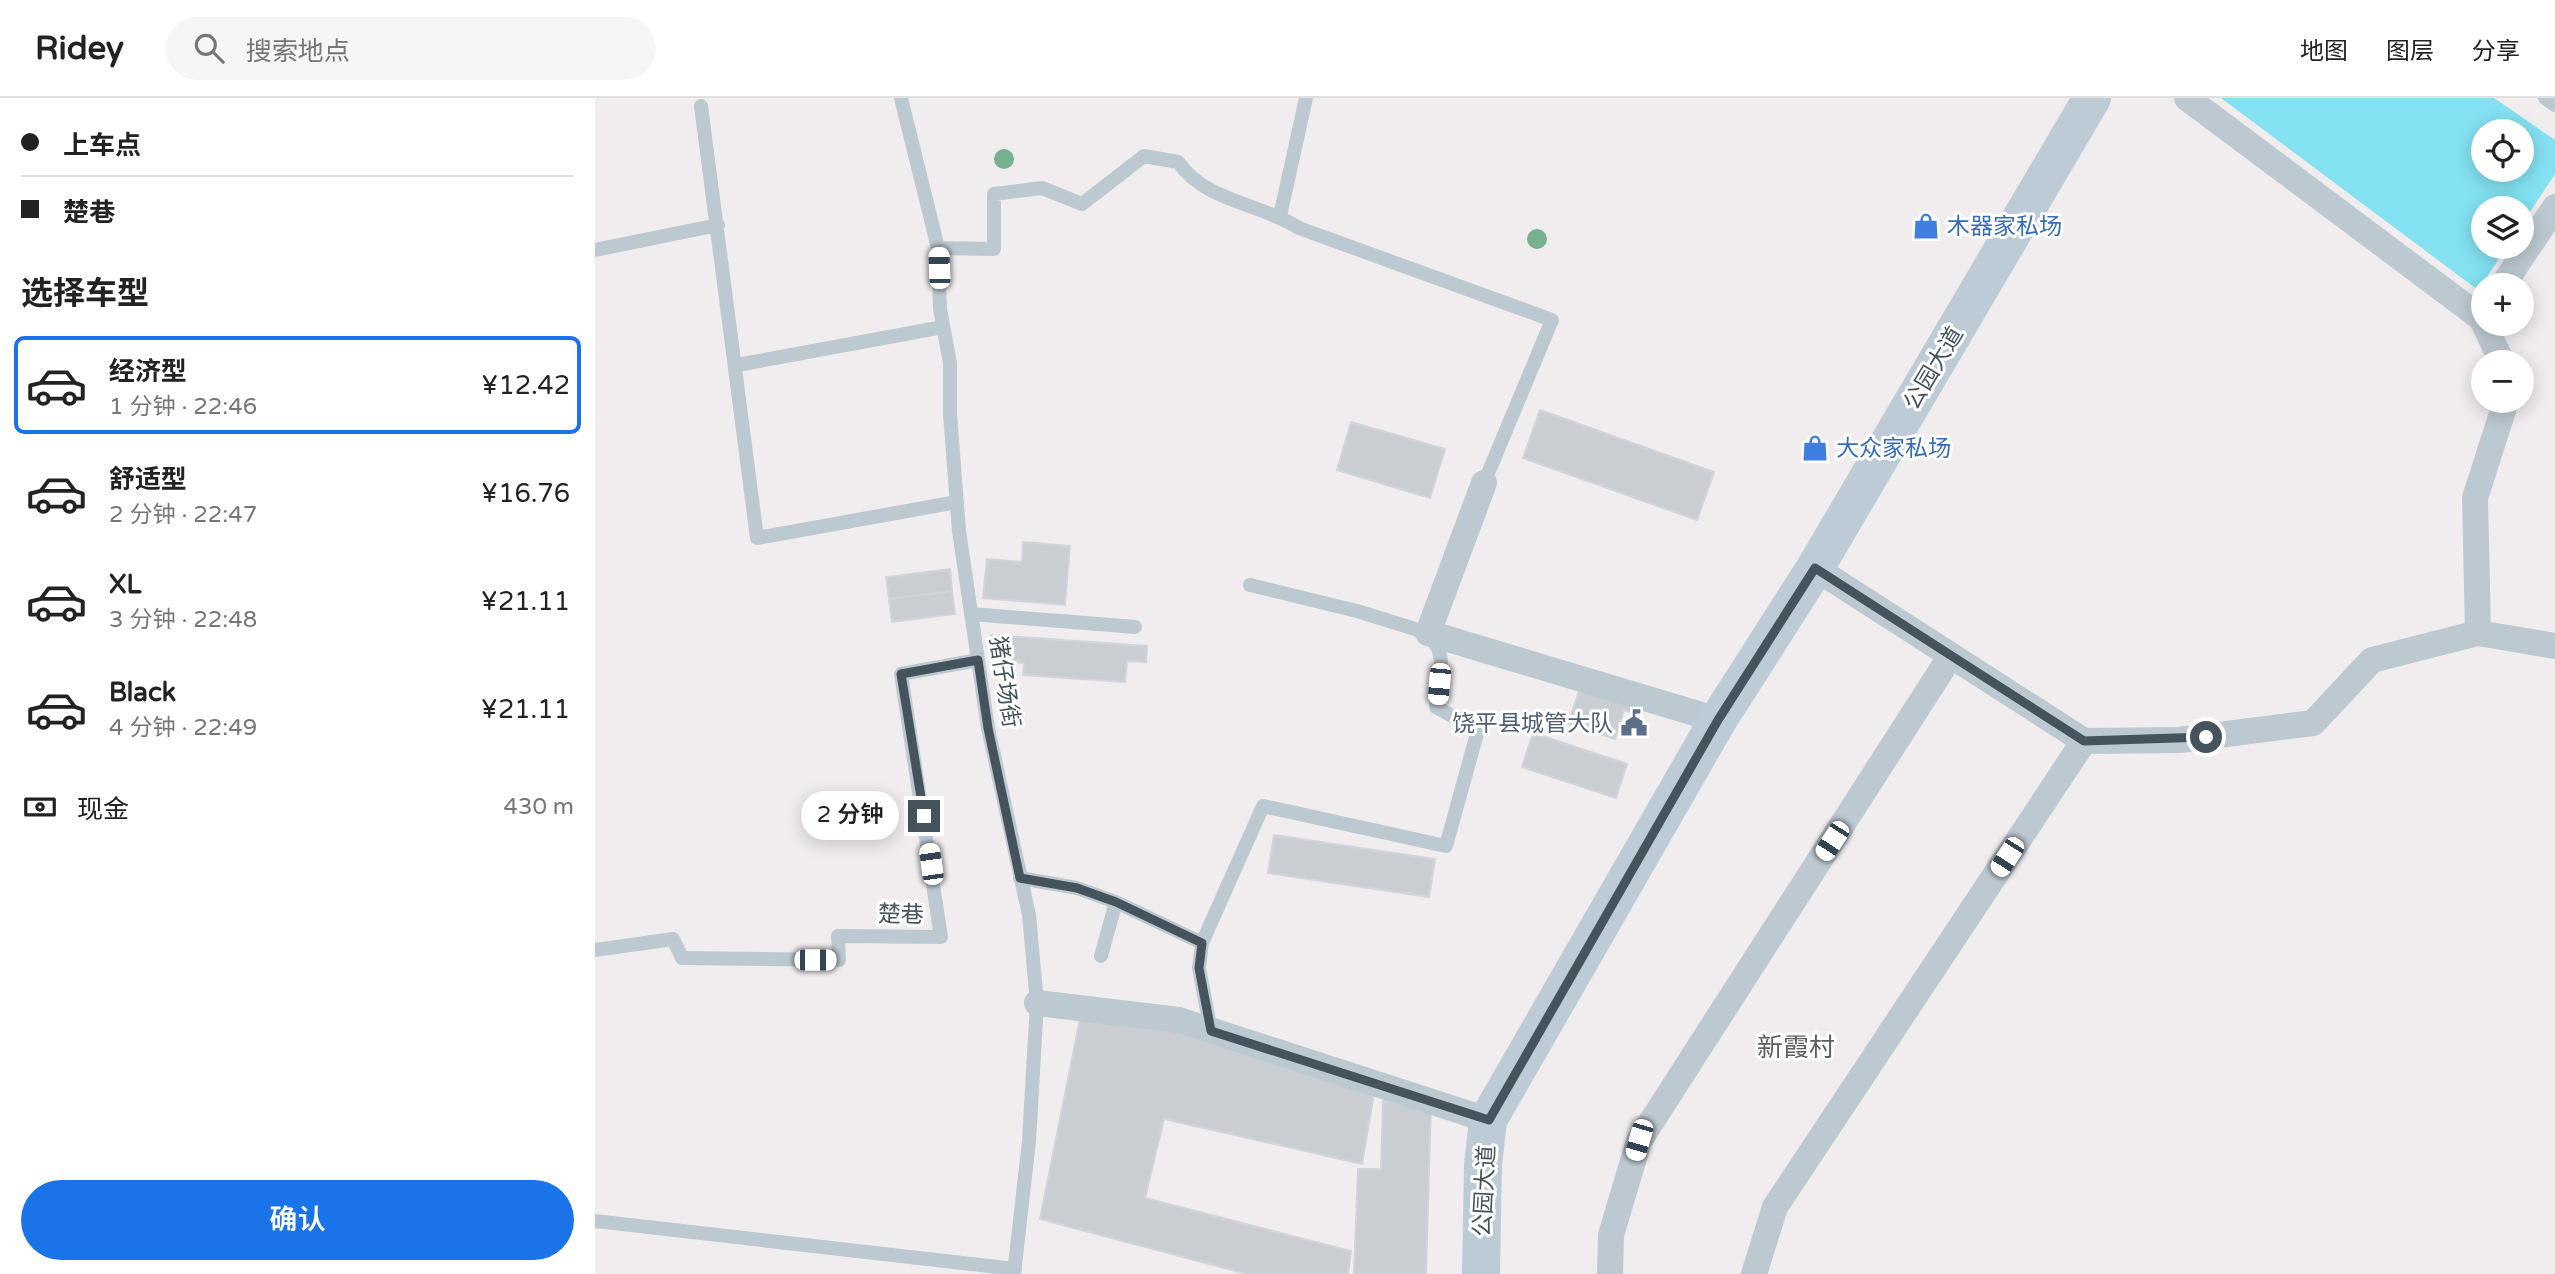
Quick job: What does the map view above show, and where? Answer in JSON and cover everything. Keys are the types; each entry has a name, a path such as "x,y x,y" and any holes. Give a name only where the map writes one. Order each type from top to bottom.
{"main road":[{"name":"公园大道","path":"1481,1274 1483,1165 1489,1120 1718,720 1815,568 2092,98"}],"street":[{"path":"2187,98 2471,311"},
{"path":"2511,273 2555,206"},
{"path":"2478,633 2475,498 2502,413"},
{"path":"1484,483 1428,633 1718,720"},
{"path":"1815,568 2084,741 2180,740 2313,723 2372,660 2478,633 2555,646"},
{"path":"1610,1274 1611,1235 1639,1140 1950,657"},
{"path":"1754,1274 1775,1207 2084,741"},
{"path":"1038,1003 1179,1020 1489,1120"}],"lane":[{"name":"猪仔场街","path":"901,98 938,248 943,327 950,363 950,414 957,502 971,614 988,728 1029,915 1038,1003 1029,1141 1014,1272"},
{"path":"1280,216 1306,98"},
{"path":"2545,98 2555,105"},
{"path":"701,106 737,365 757,538 957,502"},
{"path":"938,248 994,249 994,194 1042,188 1082,204 1144,156 1178,162 1190,179 1237,203 1280,216 1299,228 1552,320 1484,483"},
{"path":"595,250 718,225"},
{"path":"737,365 943,327"},
{"path":"1211,1031 1199,968 1202,943 1263,806 1446,846 1478,730 1436,707 1441,661 1439,650 1428,633 1357,611 1250,585"},
{"path":"971,614 1135,626"},
{"name":"楚巷","path":"595,950 673,939 682,958 839,960 838,936 941,937 901,674 978,660"},
{"path":"1020,878 1077,888 1116,902 1202,943"},
{"path":"1101,956 1116,902"},
{"path":"595,1221 1014,1272"}],"water":[{"path":"2221,98 2494,98 2524,119 2471,119 2471,182 2534,182 2534,126 2555,140 2555,174 2534,206 2534,196 2471,196 2471,259 2499,259 2489,273 2471,273 2471,285"}],"building":[{"path":"1540,410 1714,472 1697,520 1523,458"},
{"path":"1351,422 1445,449 1430,498 1337,470"},
{"path":"1023,542 1070,546 1065,605 983,598 987,559 1022,562"},
{"path":"950,569 952,591 889,599 886,577"},
{"path":"952,591 955,614 892,622 889,599"},
{"path":"991,635 1147,646 1146,662 1127,661 1125,682 1023,675 1024,663 990,660"},
{"path":"1581,685 1641,704 1638,714 1624,710 1615,739 1568,724"},
{"path":"1533,733 1627,764 1616,798 1522,767"},
{"path":"1274,835 1435,859 1429,897 1268,873"},
{"path":"1080,1019 1181,1031 1374,1093 1362,1164 1164,1119 1145,1198 1351,1251 1348,1274 1247,1274 1040,1219"},
{"path":"1383,1101 1431,1102 1426,1274 1354,1274 1358,1169 1381,1169"}],"place":[{"name":"木器家私场","path":"1926,226"},
{"name":"大众家私场","path":"1815,448"},
{"name":"饶平县城管大队","path":"1634,723"}],"district":[{"name":"新霞村","path":"1796,1047"}],"route":[{"path":"924,816 901,674 978,660 988,728 1013,835 1020,878 1077,888 1116,902 1202,943 1199,968 1211,1031 1489,1120 1718,720 1815,568 2084,741 2180,740 2206,737"}]}
